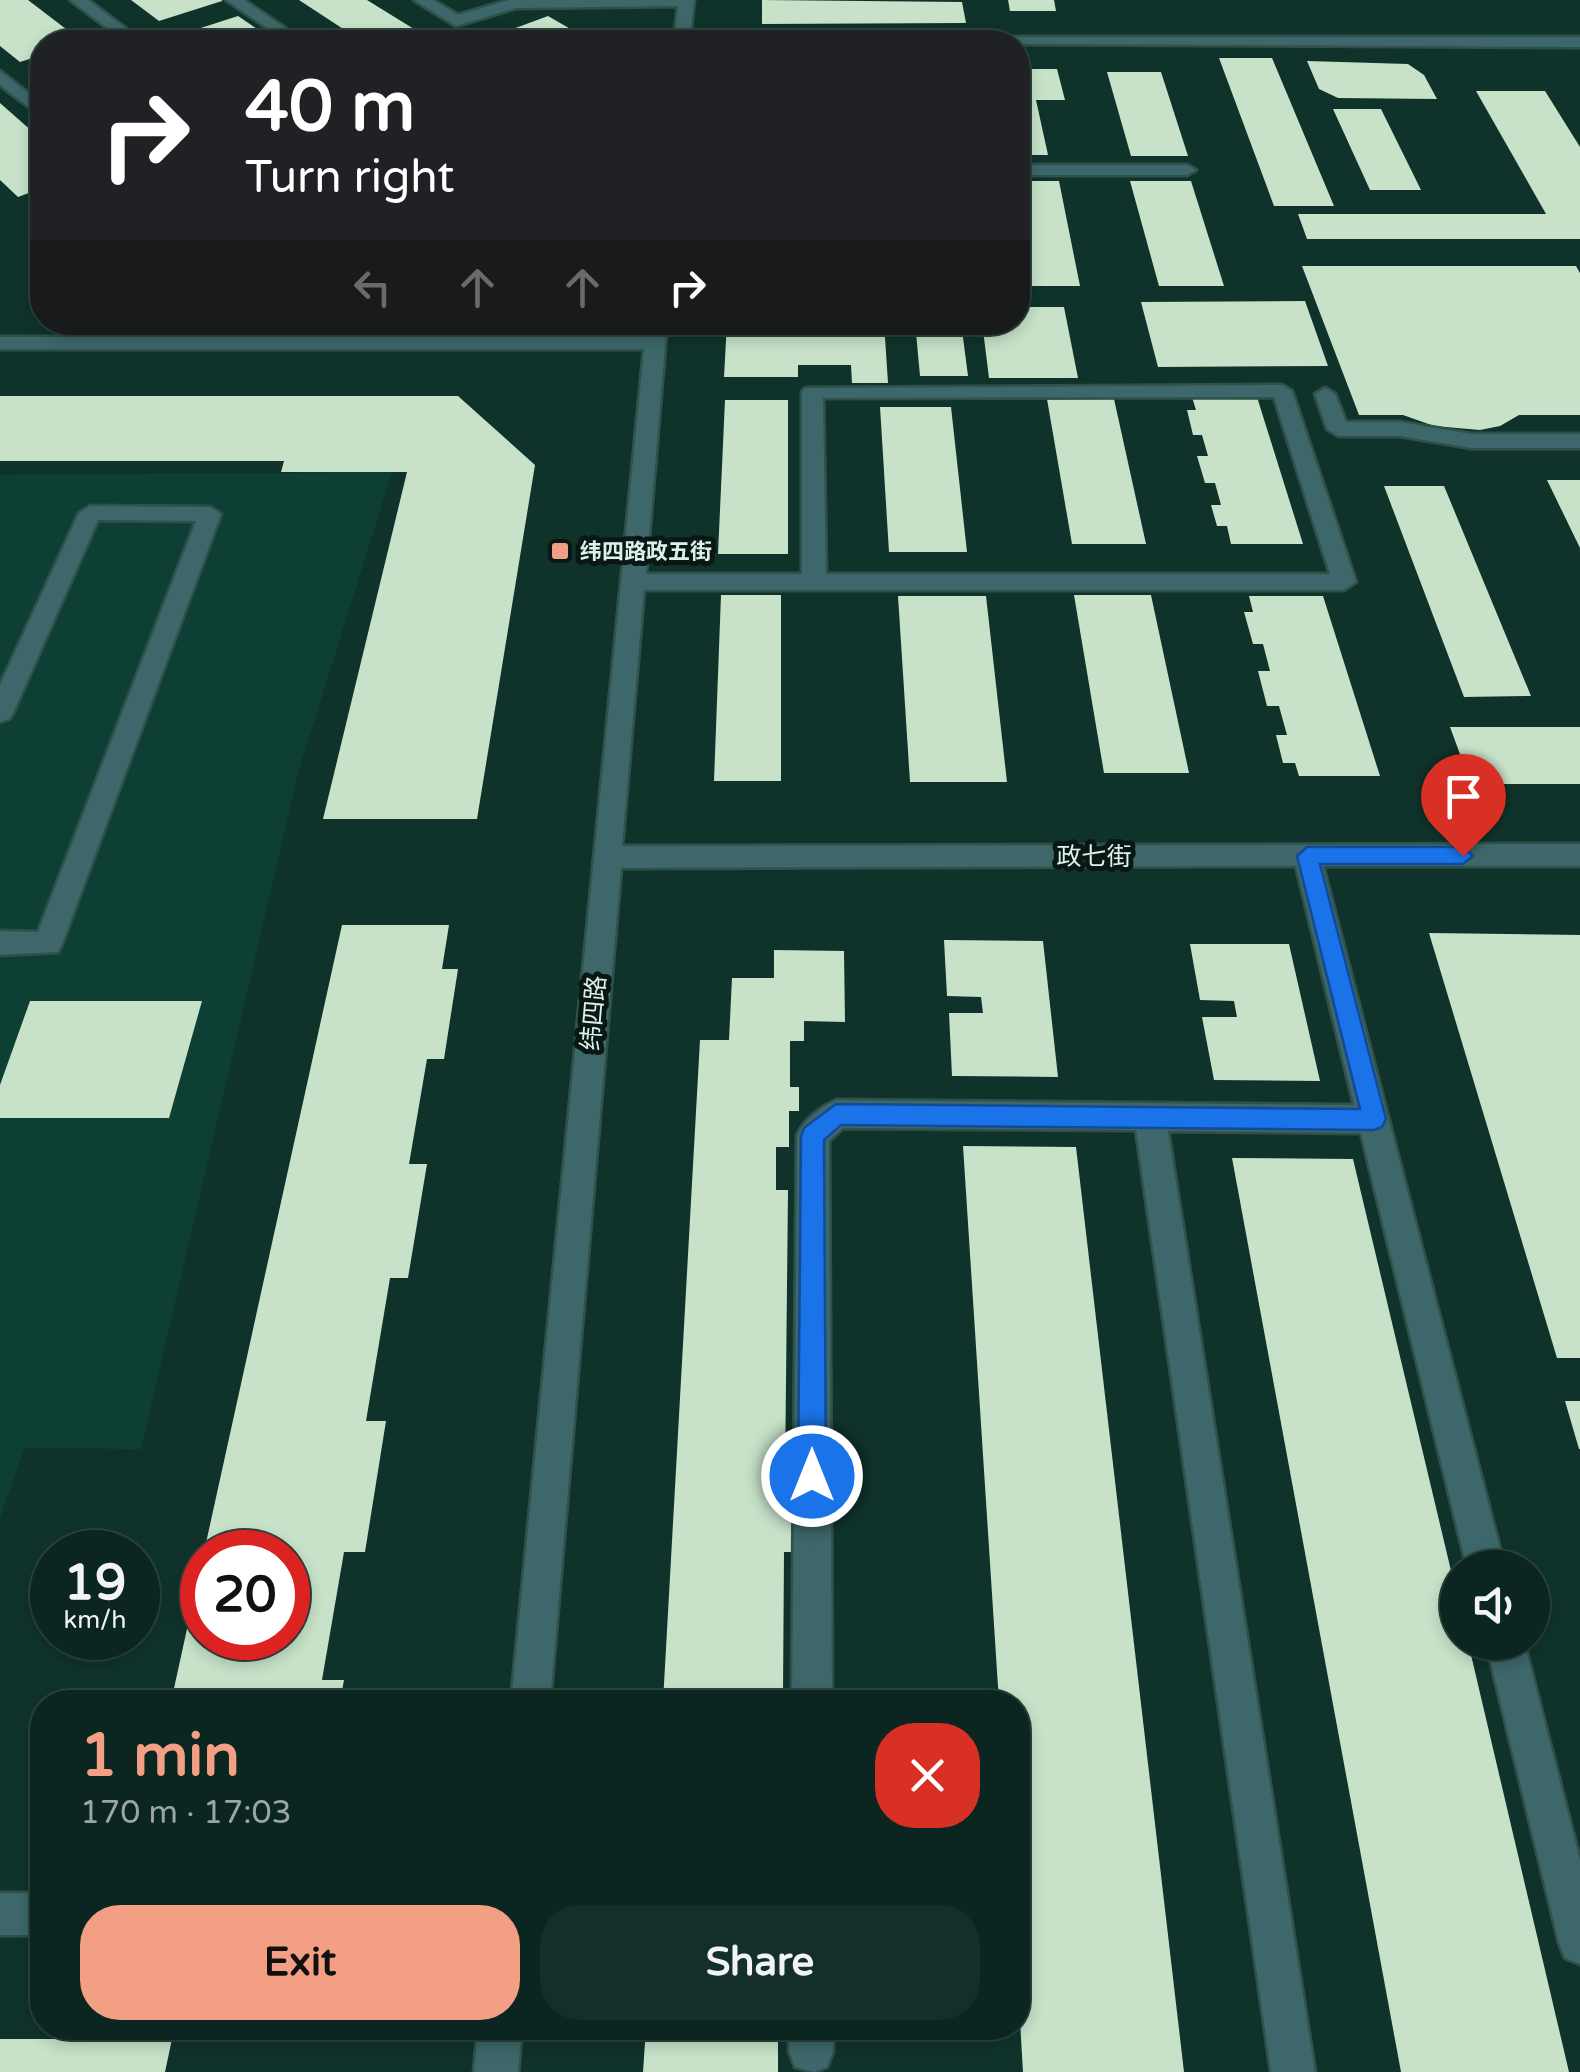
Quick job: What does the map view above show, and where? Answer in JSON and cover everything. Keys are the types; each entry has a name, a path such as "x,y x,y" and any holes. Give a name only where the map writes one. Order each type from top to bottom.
{"street":[{"path":"78,0 119,30"},
{"path":"234,0 280,30"},
{"path":"422,0 456,21 515,2 686,0 683,30"},
{"path":"1030,42 1580,42"},
{"path":"0,76 30,102"},
{"path":"1030,170 1187,170"},
{"path":"0,343 525,335"},
{"name":"纬四路","path":"531,1690 656,335"},
{"path":"632,582 814,582 1344,582 1282,392 812,392 814,582"},
{"path":"1325,394 1338,428 1400,428 1471,441 1580,441"},
{"path":"0,712 90,513 210,514 48,944 0,943"},
{"path":"1307,856 1482,1550"},
{"name":"政七街","path":"608,857 1580,856"},
{"path":"812,1690 812,1136 836,1114 1374,1119"},
{"path":"1150,1117 1293,2072"},
{"path":"1509,1660 1580,1943"},
{"path":"0,1914 30,1914"},
{"path":"496,2072 499,2040"}],"shaded area":[{"path":"392,472 298,773 141,1449 24,1448 0,1518 0,475"}],"building":[{"path":"0,0 28,0 67,30 30,30 30,59 20,62 0,46"},
{"path":"131,0 222,0 222,1 159,21"},
{"path":"299,0 367,0 416,30 345,30"},
{"path":"762,0 962,2 966,23 762,24"},
{"path":"1008,0 1054,0 1056,11 1010,11"},
{"path":"238,16 258,30 195,30"},
{"path":"548,16 572,30 510,30"},
{"path":"1219,58 1272,58 1334,206 1274,206"},
{"path":"1307,61 1408,64 1424,75 1437,99 1338,98 1319,89"},
{"path":"1030,69 1057,69 1065,100 1036,100 1048,155 1030,155"},
{"path":"1107,72 1161,72 1188,156 1131,156"},
{"path":"1476,91 1545,91 1580,147 1580,239 1307,239 1298,214 1546,214"},
{"path":"0,103 30,129 30,192 18,197 0,180"},
{"path":"1333,109 1381,109 1421,190 1370,190"},
{"path":"1030,181 1059,181 1080,286 1030,286"},
{"path":"1130,181 1191,181 1224,286 1159,286"},
{"path":"1302,266 1576,266 1580,273 1580,415 1519,415 1500,426 1480,430 1434,426 1403,415 1359,415"},
{"path":"1305,301 1328,366 1158,367 1141,302"},
{"path":"1030,307 1064,307 1078,378 989,378 984,335 1030,335"},
{"path":"726,335 885,335 888,383 852,383 851,365 798,365 798,377 724,377"},
{"path":"916,335 963,335 968,376 920,376"},
{"path":"0,396 458,396 535,465 477,819 323,819 407,472 281,472 284,461 0,461"},
{"path":"1192,397 1257,397 1303,544 1231,544 1227,526 1217,526 1211,505 1221,505 1215,483 1205,483 1197,456 1208,456 1202,435 1193,435 1187,410 1196,410"},
{"path":"1047,399 1114,399 1146,544 1072,544"},
{"path":"725,400 788,400 788,554 718,554"},
{"path":"880,407 951,407 967,552 889,552"},
{"path":"1547,480 1580,480 1580,548"},
{"path":"1384,486 1444,486 1531,696 1464,697"},
{"path":"721,595 781,595 781,781 714,781"},
{"path":"1074,595 1151,595 1189,773 1104,773"},
{"path":"898,596 986,596 1007,782 910,782"},
{"path":"1249,596 1323,596 1380,776 1299,776 1295,763 1283,763 1276,735 1287,735 1279,706 1267,706 1258,671 1270,671 1263,644 1253,644 1244,612 1253,612"},
{"path":"1450,727 1580,727 1580,784 1471,784"},
{"path":"342,925 449,925 442,969 458,969 444,1059 427,1059 409,1164 427,1164 408,1278 390,1278 366,1421 386,1421 365,1552 344,1552 322,1680 344,1680 342,1690 174,1690 180,1660 310,1660 310,1530 209,1530"},
{"path":"1429,933 1580,935 1580,1358 1557,1358"},
{"path":"944,940 1043,941 1058,1077 952,1076 949,1013 983,1013 981,997 947,996"},
{"path":"1190,944 1289,944 1320,1081 1214,1080 1202,1017 1237,1017 1234,1001 1200,1000"},
{"path":"774,950 844,951 845,1022 804,1021 804,1041 790,1041 790,1087 799,1087 799,1111 789,1111 789,1147 776,1147 776,1190 788,1190 785,1478 801,1478 801,1552 784,1552 783,1690 664,1690 700,1040 729,1040 732,978 774,978"},
{"path":"30,1001 202,1001 169,1118 0,1118 0,1085"},
{"path":"963,1146 1076,1147 1184,2072 1023,2072 1021,2040 1030,2040 1030,1690 998,1690"},
{"path":"1232,1158 1353,1159 1446,1550 1440,1550 1440,1660 1472,1660 1569,2072 1401,2072"},
{"path":"1565,1401 1580,1401 1580,1449 1579,1449"},
{"path":"0,2039 172,2040 165,2072 0,2072"},
{"path":"645,2040 778,2040 778,2072 643,2072"}],"place":[{"name":"纬四路政五街","path":"560,551"}],"route":[{"path":"812,1476 812,1136 836,1114 1374,1119 1307,856 1463,856"}]}
